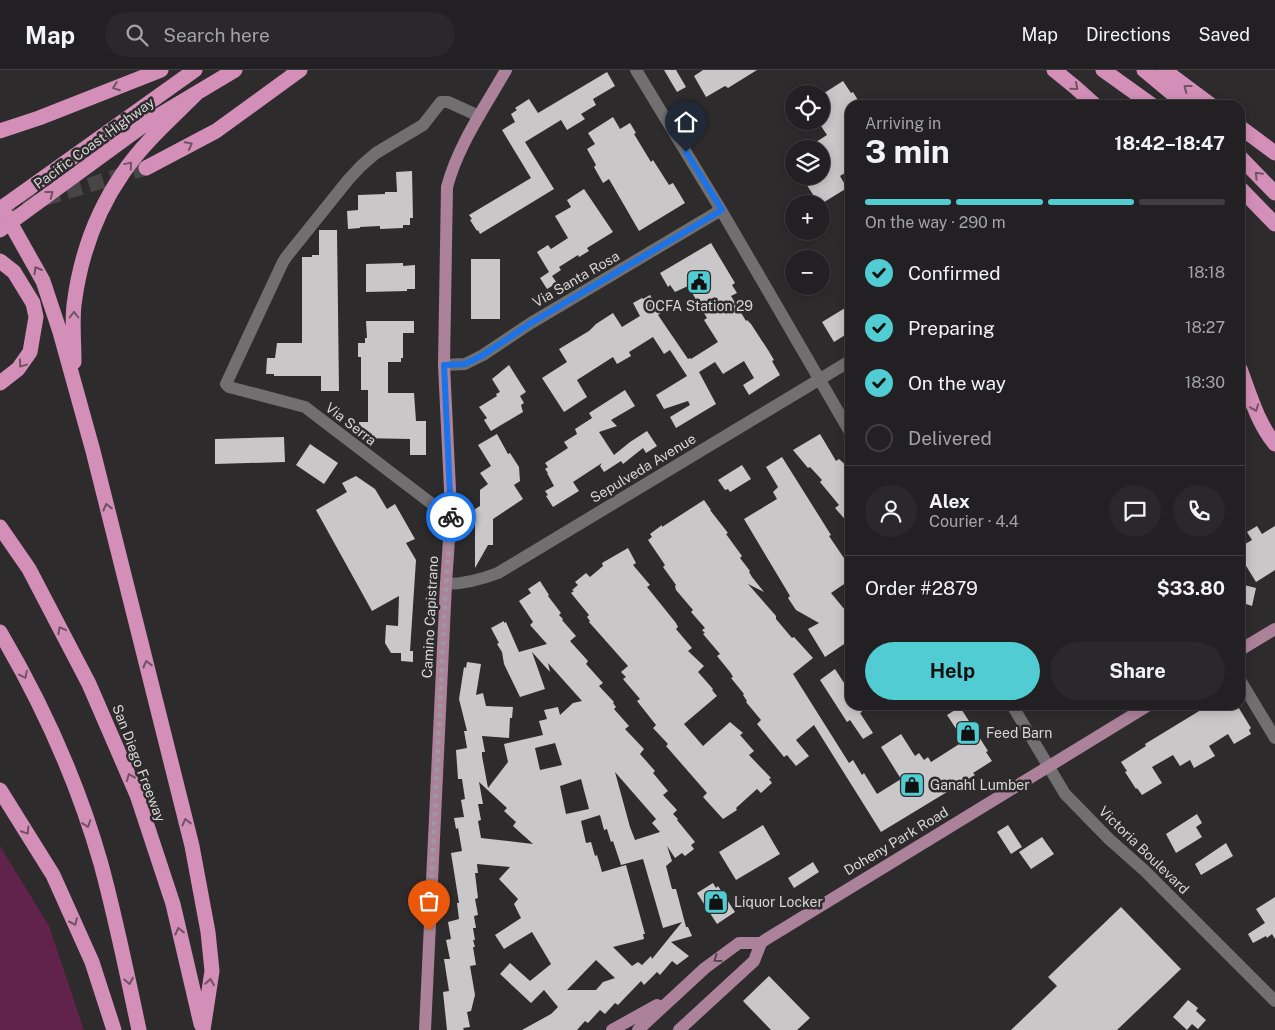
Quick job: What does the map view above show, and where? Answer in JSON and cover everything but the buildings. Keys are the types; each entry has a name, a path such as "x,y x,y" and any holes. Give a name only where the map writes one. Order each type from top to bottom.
{"highway":[{"path":"0,131 39,118 161,70"},
{"name":"Pacific Coast Highway","path":"1,208 195,70"},
{"name":"Pacific Coast Highway","path":"5,227 148,122 236,70"},
{"path":"146,168 216,131 300,70"},
{"path":"1054,70 1089,100"},
{"path":"1103,70 1145,100"},
{"path":"1144,70 1180,100"},
{"path":"1164,70 1204,100"},
{"path":"74,381 74,307 86,246 97,218 123,172 146,144 196,94"},
{"path":"1245,130 1275,152"},
{"path":"1245,162 1275,193"},
{"path":"1245,193 1275,224"},
{"path":"1,208 5,227 43,281 74,381 192,846 208,932 212,971 202,1030"},
{"path":"0,261 14,272 33,303 36,317 30,352 18,369 0,383"},
{"path":"1245,383 1257,415 1268,436 1275,444"},
{"name":"San Diego Freeway","path":"0,526 29,569 89,684 137,795 173,904 202,1030"},
{"path":"0,632 18,662 51,730 74,785 100,863 120,940 139,1030"},
{"path":"0,790 53,875 92,962 114,1030"}],"main road":[{"name":"Camino Capistrano","path":"425,1030 451,510 444,365 447,187 451,169 506,70"},
{"path":"1245,647 1275,629"},
{"name":"Doheny Park Road","path":"638,1030 705,968 739,943 761,943 844,890 1142,710"},
{"path":"679,1030 754,961 761,943"},
{"path":"612,1030 672,997"}],"street":[{"path":"636,70 722,210 845,423"},
{"name":"Via Serra","path":"451,510 440,510 305,407 228,387 226,381 283,262 348,180 376,153 423,125 441,102 448,102 479,116"},
{"name":"Via Santa Rosa","path":"444,365 465,364 483,355 531,323 722,210"},
{"name":"Sepulveda Avenue","path":"446,584 478,581 498,573 845,364"},
{"path":"1245,688 1275,738"},
{"name":"Victoria Boulevard","path":"1015,710 1065,794 1109,839 1146,871 1275,1001"}],"shaded area":[{"path":"0,846 49,926 84,1030 0,1030"}],"tunnel":[{"path":"0,206 19,206 146,168"}],"way so far":[{"path":"429,931 451,517"}],"place":[{"name":"OCFA Station 29","path":"699,282"},
{"name":"Feed Barn","path":"968,733"},
{"name":"Ganahl Lumber","path":"912,785"},
{"name":"Liquor Locker","path":"716,902"}],"route":[{"path":"451,517 444,365 465,364 483,355 531,323 722,210 686,152"}]}
